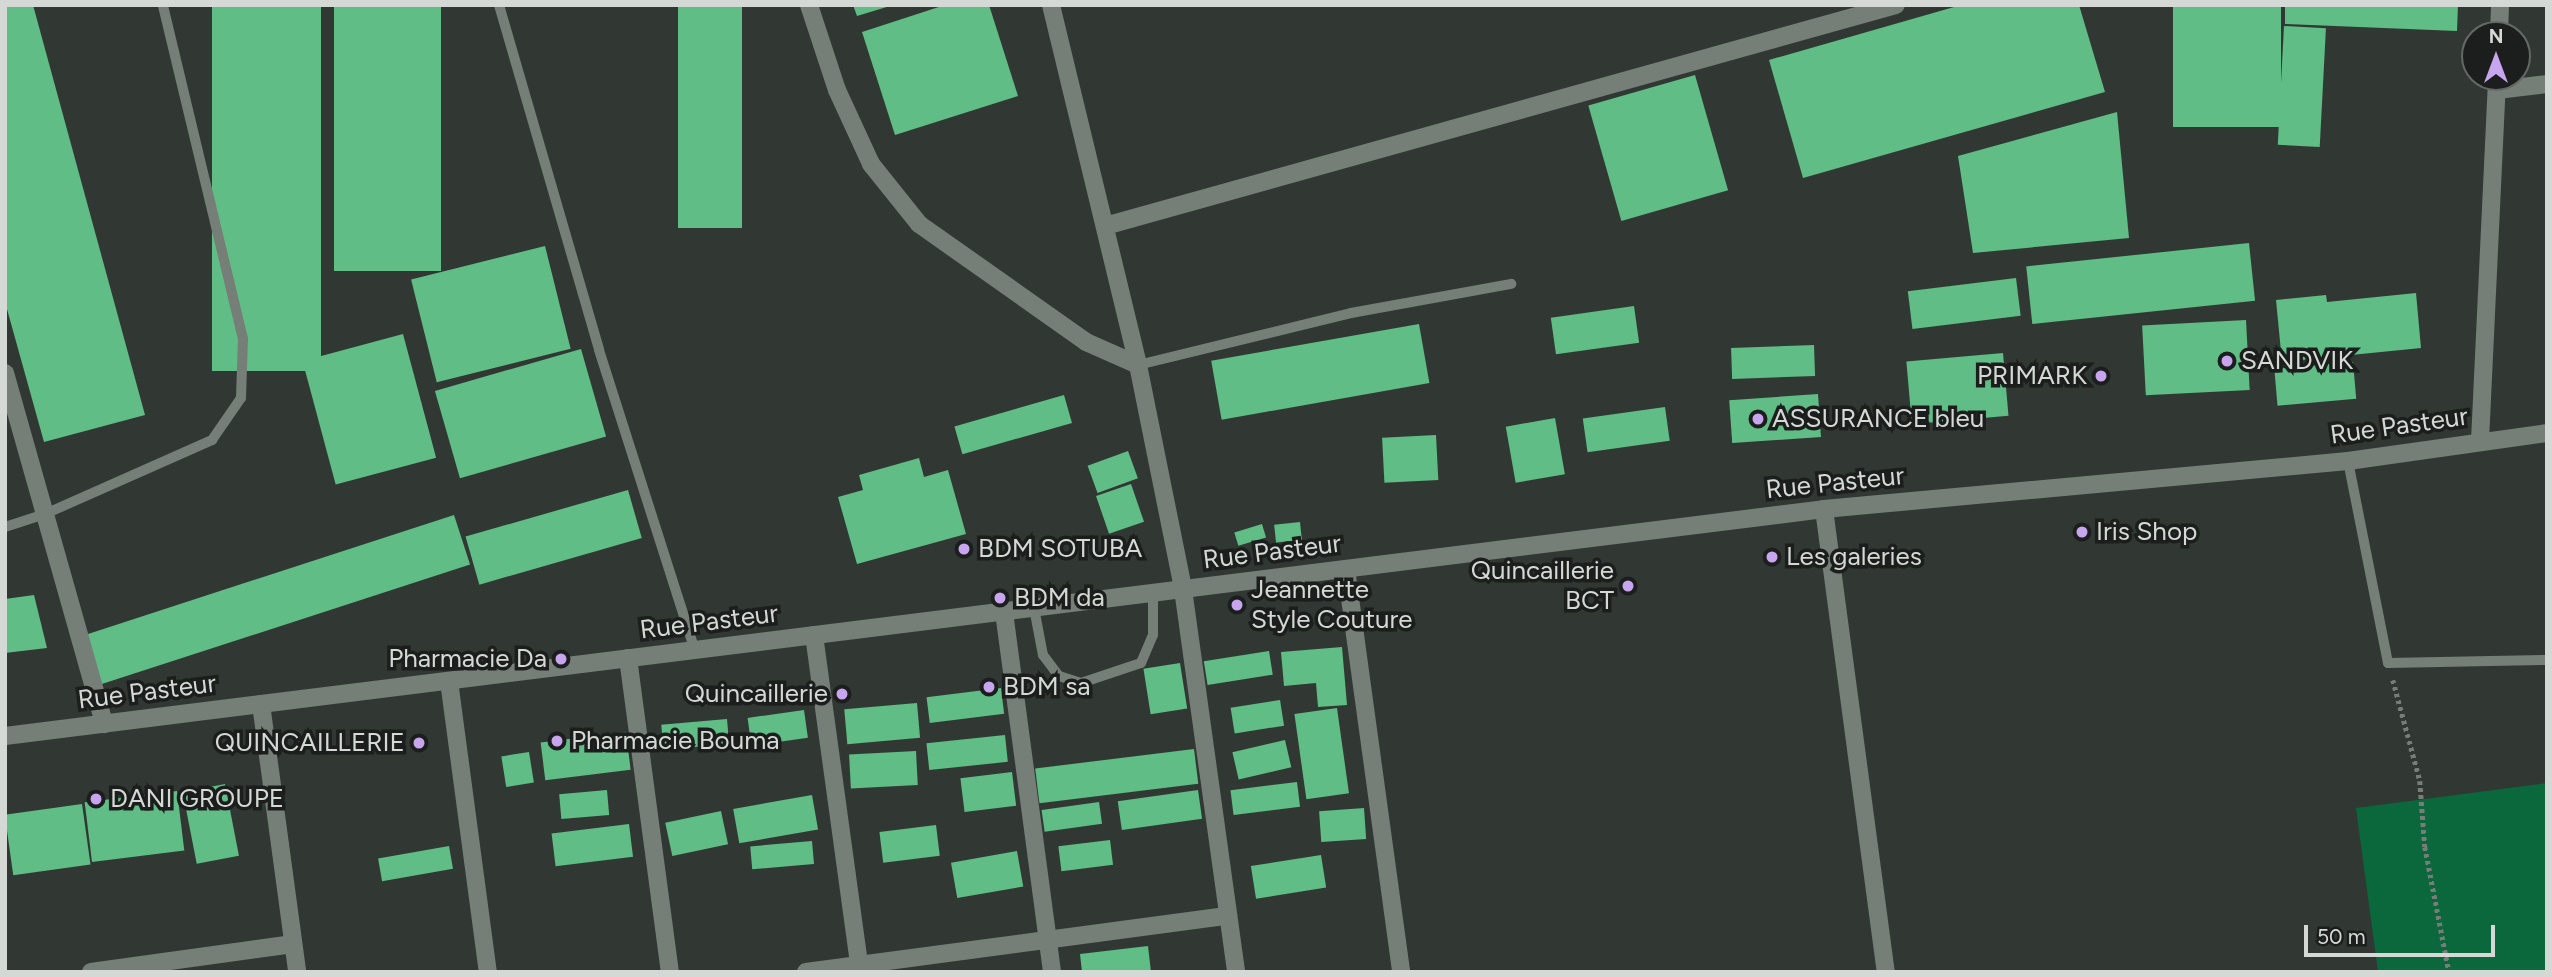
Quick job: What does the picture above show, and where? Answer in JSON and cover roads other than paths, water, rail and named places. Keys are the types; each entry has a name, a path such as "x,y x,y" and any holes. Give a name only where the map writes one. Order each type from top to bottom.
{"street":[{"path":"809,5 836,90 871,164 919,224 1086,342 1138,365"},
{"path":"1051,5 1138,365 1183,589 1236,972"},
{"path":"1105,226 1896,5"},
{"path":"2480,441 2497,91"},
{"path":"5,373 104,724"},
{"name":"Rue Pasteur","path":"5,736 1824,509 2348,461 2547,433"},
{"path":"1824,509 1886,972"},
{"path":"1346,569 1401,972"},
{"path":"1003,612 1052,972"},
{"path":"814,635 859,968"},
{"path":"628,658 670,972"},
{"path":"449,681 488,972"},
{"path":"261,704 297,972"},
{"path":"806,972 859,968 1048,939 1228,916"},
{"path":"91,972 293,944"}],"lane":[{"path":"5,527 45,514 212,440 241,398 243,339 163,5"},
{"path":"499,5 599,350 695,650"},
{"path":"1138,365 1351,313 1511,284"},
{"path":"2348,461 2388,663 2547,660"},
{"path":"1034,608 1043,655 1059,676 1081,683 1141,663 1153,635 1153,593"}],"place":[{"name":"SANDVIK","path":"2227,361"},
{"name":"PRIMARK","path":"2101,376"},
{"name":"ASSURANCE bleu","path":"1758,419"},
{"name":"Iris Shop","path":"2082,532"},
{"name":"BDM SOTUBA","path":"964,549"},
{"name":"Les galeries","path":"1772,557"},
{"name":"Quincaillerie BCT","path":"1628,586"},
{"name":"BDM da","path":"1000,598"},
{"name":"Jeannette Style Couture","path":"1237,605"},
{"name":"Pharmacie Da","path":"561,659"},
{"name":"BDM sa","path":"989,687"},
{"name":"Quincaillerie","path":"842,694"},
{"name":"Pharmacie Bouma","path":"557,741"},
{"name":"QUINCAILLERIE","path":"419,743"},
{"name":"DANI GROUPE","path":"96,799"}]}
